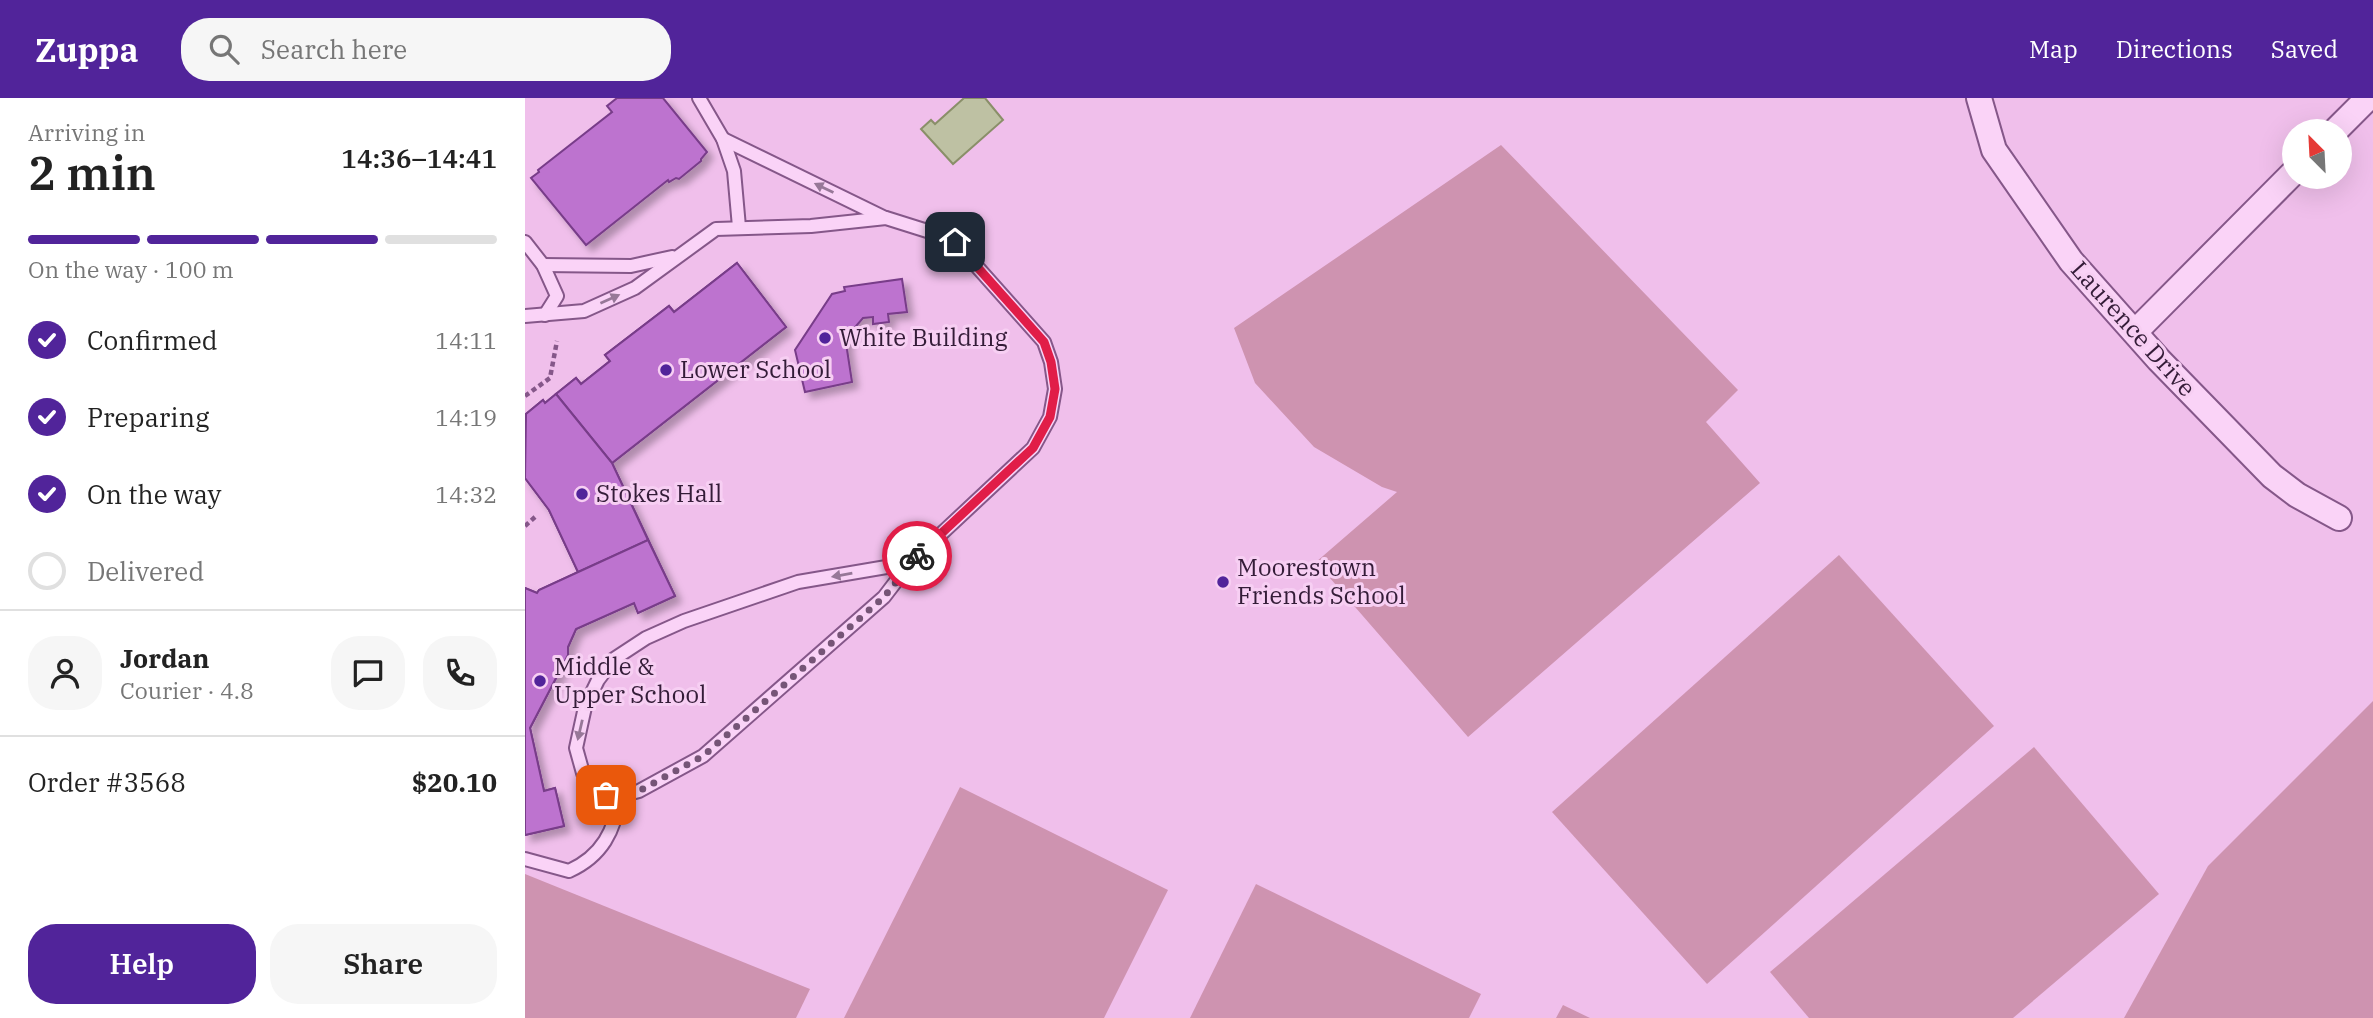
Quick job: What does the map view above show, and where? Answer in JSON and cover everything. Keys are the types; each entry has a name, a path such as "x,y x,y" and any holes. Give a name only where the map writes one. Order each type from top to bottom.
{"street":[{"name":"Laurence Drive","path":"1979,98 1994,150 2071,261 2159,360 2272,476 2297,495 2339,518"},
{"path":"2347,119 2368,98"},
{"path":"2135,331 2282,184"}],"lane":[{"path":"699,98 723,139 734,170 739,227"},
{"path":"723,139 886,218 955,242 1044,342 1051,362 1055,389 1050,417 1033,448 910,563 884,597 703,756 639,791 620,795 606,795 592,785 583,773 576,748 585,707 598,680 614,659 646,638 684,621 799,582 910,563"},
{"path":"525,316 584,311 622,294 635,288 675,256 716,229 811,226 886,218"},
{"path":"525,242 543,265 557,296 545,315"},
{"path":"543,265 631,266 675,256"},
{"path":"525,859 569,871 587,863 603,845 617,815 620,795"}],"path":[{"path":"525,396 550,378 557,341"},
{"path":"525,526 535,517"}],"shaded area":[{"path":"964,98 985,98 1003,120 953,164 921,129 931,120 935,124"},
{"path":"1501,145 1738,390 1706,422 1760,483 1468,737 1316,562 1397,492 1382,487 1314,447 1255,383 1234,328"},
{"path":"1839,555 1994,726 1707,984 1552,812"},
{"path":"2373,701 2373,1018 2124,1018 2208,866"},
{"path":"2034,747 2159,894 2013,1018 1809,1018 1770,972"},
{"path":"960,787 1168,890 1104,1018 844,1018"},
{"path":"525,874 810,989 796,1018 525,1018"},
{"path":"1256,884 1481,994 1469,1018 1190,1018"},
{"path":"1563,1005 1590,1018 1556,1018"}],"building":[{"path":"617,98 663,98 707,152 701,161 679,179 668,180 586,245 531,178 612,112 607,106"},
{"path":"737,263 786,327 612,463 675,596 638,613 634,603 576,629 568,647 568,655 530,728 544,791 555,788 564,826 525,835 525,588 537,593 578,572 549,510 525,478 526,414 543,400 545,403 576,378 581,384 610,361 605,355 669,306 674,312"},
{"name":"Lower School","path":"737,263 786,327 612,463 556,394 576,378 581,384 610,361 605,355 669,306 674,312"},
{"name":"White Building","path":"902,279 907,312 888,314 889,322 873,324 873,317 863,318 850,333 846,343 852,382 805,392 795,350 832,294 845,291 844,287"},
{"name":"Stokes Hall","path":"556,394 612,463 648,540 578,572 549,510 525,478 526,414 543,400 545,403"},
{"name":"Middle & Upper School","path":"648,540 675,596 638,613 634,603 576,629 568,647 568,655 530,728 544,791 555,788 564,826 525,835 525,588 537,593"}],"way so far":[{"path":"606,795 624,795 639,791 703,756 884,597 917,556"}],"place":[{"name":"White Building","path":"825,338"},
{"name":"Lower School","path":"666,370"},
{"name":"Stokes Hall","path":"582,494"},
{"name":"Moorestown Friends School","path":"1223,582"},
{"name":"Middle & Upper School","path":"540,681"}],"route":[{"path":"917,556 1033,448 1050,417 1055,389 1051,362 1044,342 955,242"}]}
